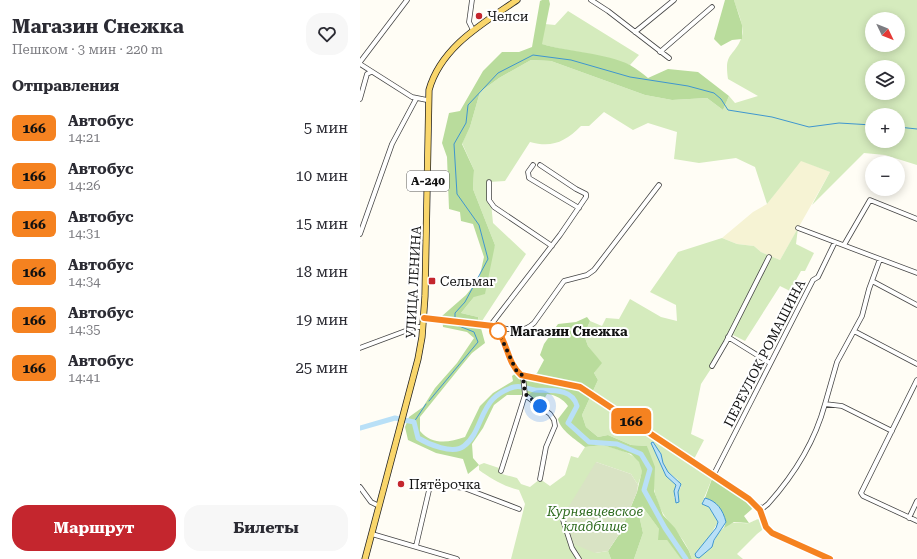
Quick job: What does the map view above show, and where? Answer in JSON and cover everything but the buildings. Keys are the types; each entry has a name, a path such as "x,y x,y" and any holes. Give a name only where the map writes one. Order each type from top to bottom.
{"main road":[{"name":"УЛИЦА ЛЕНИНА","path":"379,506 403,410 420,352 424,318 428,209 427,100 432,81 442,64 458,43 473,30 517,0"},
{"name":"А-240","path":"365,559 379,506"}],"street":[{"path":"407,0 360,63 371,72 416,99 427,100"},
{"path":"472,0 469,22 473,30"},
{"path":"591,0 669,58"},
{"path":"635,32 674,0"},
{"path":"660,52 712,7"},
{"path":"360,99 367,74 371,72"},
{"path":"360,234 392,144 416,99"},
{"path":"533,165 527,175 529,178 578,208"},
{"path":"492,326 552,246 585,198 586,194 540,165"},
{"path":"489,182 489,200 494,207 552,246"},
{"path":"424,318 523,331 528,329 564,281 587,275 594,270 659,185"},
{"path":"844,245 870,200 917,219"},
{"path":"798,228 917,273"},
{"name":"ПЕРЕУЛОК РОМАШИНА","path":"713,476 813,280 818,277 835,242"},
{"path":"712,366 769,257"},
{"path":"764,519 764,511 768,504 805,453 820,422 837,362 862,316 880,259"},
{"path":"872,281 917,305"},
{"path":"492,326 500,333 516,370 523,376 570,383 580,387 758,507 767,529 776,536 830,559"},
{"path":"360,348 416,327 423,327"},
{"path":"854,331 917,364"},
{"path":"728,337 770,363"},
{"path":"501,471 525,394 523,376"},
{"path":"917,380 861,494 917,521"},
{"path":"525,394 550,414 554,420 555,426 546,447 540,479"},
{"path":"825,404 842,406 892,431"},
{"path":"416,546 430,486 434,483 454,488 464,488 519,509"},
{"path":"360,487 372,502 379,506"},
{"path":"909,518 917,501"},
{"path":"758,507 763,508 768,504"},
{"path":"562,514 572,548 578,558"},
{"path":"372,534 457,559"}],"shaded area":[{"path":"800,160 830,172 780,260 761,252 754,246 737,244 722,238 753,212 767,204"}],"green space":[{"path":"549,0 550,4 542,44 599,55 620,61 630,65 648,78 668,69 698,72 729,96 723,110 707,98 672,100 645,95 551,61 531,60 499,78 480,92 470,127 462,144 474,170 473,189 495,245 485,294 474,297 461,313 478,317 485,343 472,353 420,417 420,431 430,439 441,442 452,441 465,437 480,406 493,393 513,381 512,376 516,373 523,382 537,373 544,360 540,355 544,344 558,324 576,322 587,317 590,321 584,335 588,346 602,363 594,373 598,380 582,415 586,427 598,437 608,435 631,445 647,446 655,467 654,491 663,515 675,528 689,551 692,559 681,559 667,540 658,540 659,529 642,506 639,515 643,533 634,559 611,559 608,551 620,533 637,492 642,471 639,462 631,454 603,445 585,447 573,438 565,431 558,419 568,406 562,399 556,396 547,394 540,406 525,395 507,395 494,405 483,428 472,444 473,458 479,465 468,474 463,459 436,453 408,440 405,427 409,417 423,407 435,388 457,363 474,338 467,332 443,327 442,316 466,295 479,279 484,257 473,224 461,221 460,212 449,209 447,157 442,143 449,113 460,111 483,71 502,52 519,52 532,47 540,1"},
{"path":"725,0 734,0 742,25 742,39 732,40 721,46 714,39"},
{"path":"734,0 917,0 917,165 905,161 905,156 888,156 864,153 812,205 830,172 801,161 767,204 755,167 736,158 699,163 674,159 677,132 648,123 633,130 604,112 589,126 581,126 564,140 552,144 538,144 530,142 505,181 489,182 493,223 526,254 482,321 480,322 478,317 461,313 474,297 495,245 473,189 474,170 462,143 470,127 480,92 499,78 531,60 551,61 645,95 672,100 707,98 723,110 729,96 735,103 758,96 728,79 728,59 738,45 742,35 742,25"},
{"path":"568,11 639,55 630,65 595,55 541,44 545,24 555,25"},
{"path":"798,228 796,244 814,253 805,271 801,271 790,291 780,286 745,341 733,335 701,384 691,434 704,440 693,461 713,476 702,503 709,507 718,522 711,534 712,547 720,532 729,524 749,523 758,519 764,519 766,527 737,554 743,559 692,559 684,541 660,508 652,482 647,446 631,445 608,435 598,437 586,427 582,415 598,380 594,373 601,363 588,346 584,335 590,321 602,326 606,318 619,319 630,299 661,317 677,321 676,305 650,292 678,252 722,238 737,244 754,246 761,252 780,260","holes":["653,442 661,454 663,463 668,472 678,480 681,487 678,492 678,499 674,498 676,485 666,476 652,443"]},
{"path":"603,445 628,453 634,457 641,466 642,472 638,485 631,474 596,462 595,553 608,551 611,559 511,559 525,504 519,490 488,476 479,470 479,465 484,463 499,468 502,474 517,478 521,484 530,487 540,479 550,486 565,475 571,456 578,458 585,447"},
{"name":"Курнявцевское кладбище","path":"596,462 631,474 638,485 637,492 620,533 608,551 595,553 571,543 563,516"},
{"path":"713,476 749,499 752,509 744,516 749,523 734,522 724,528 726,522 705,498"},
{"path":"642,506 681,559 634,559 643,533 639,515"}],"water":[{"path":"653,442 661,454 663,463 668,472 681,484 678,492 679,502 676,503 674,491 676,485 666,476 651,443"},
{"path":"705,498 713,501 719,507 726,522 714,540 712,547 699,558 696,557 695,554 716,528 718,522 709,507 702,504"}],"waterway":[{"path":"455,320 455,313 465,302 488,259 479,225 457,194 454,144 466,123 468,105 498,73 533,55 571,60 630,77 688,86 714,93 721,99 728,110 772,117 809,127 839,123 865,125"},
{"path":"905,128 917,129"},
{"path":"429,401 478,342 474,332 454,324"},
{"path":"360,428 395,418 414,422 418,438 441,448 454,449 464,446 469,441 489,404 495,397 506,390 520,386 535,390 554,390 565,393 574,400 577,406 568,423 589,442 617,444 641,454 650,469 644,490 665,528 686,559"},
{"path":"414,422 426,404"}],"bus line":[{"name":"166","path":"424,318 493,326 500,333 514,366 521,375 531,378 570,383 580,387 749,499 760,510 766,527 776,536 822,554 830,559"}],"place":[{"name":"Челси","path":"479,16"},
{"name":"Сельмаг","path":"432,281"},
{"name":"Магазин Снежка","path":"498,331"},
{"name":"Пятёрочка","path":"401,484"}],"route":[{"path":"498,331 497,330 503,339 516,370 523,376 525,394 540,406"}]}
